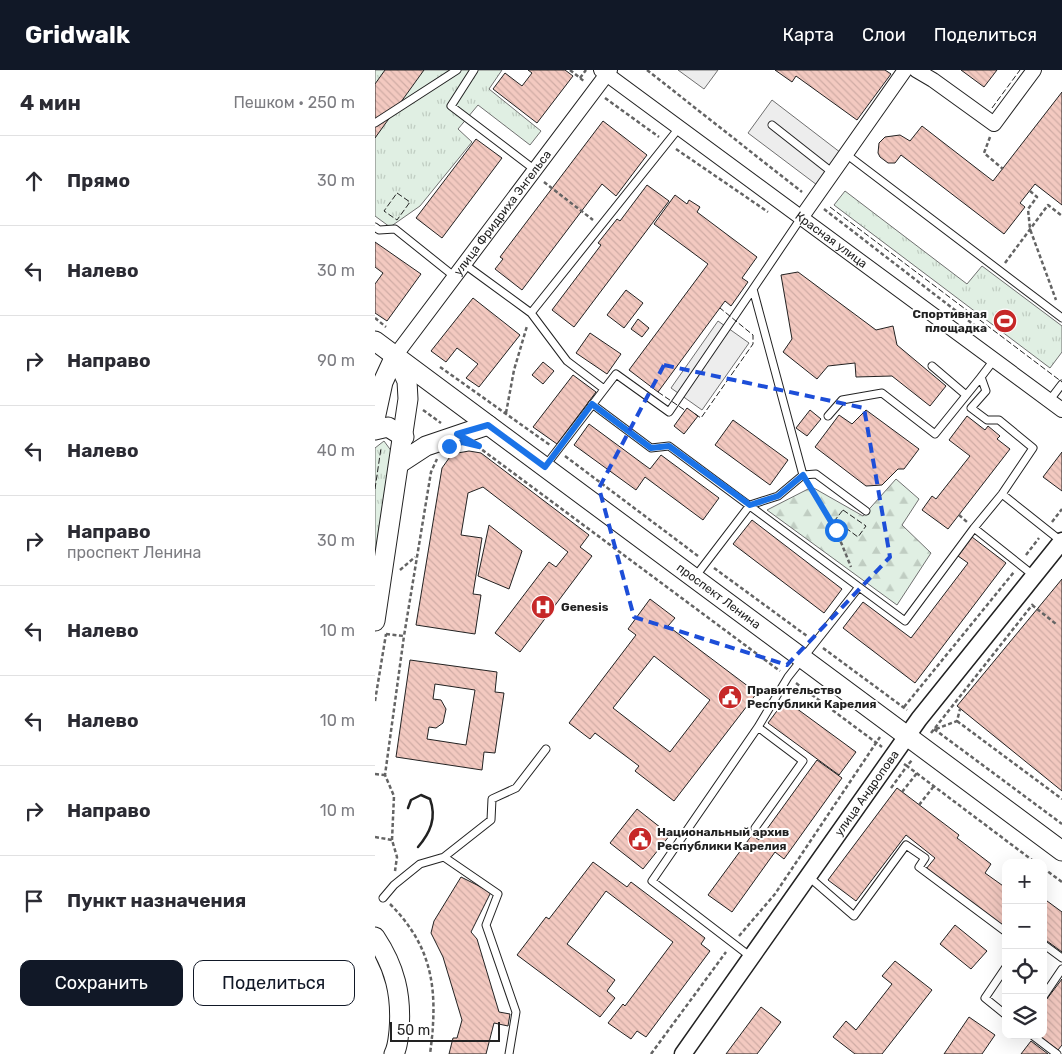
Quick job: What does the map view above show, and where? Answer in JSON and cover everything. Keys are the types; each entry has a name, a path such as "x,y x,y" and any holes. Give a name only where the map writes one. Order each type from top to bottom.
{"main road":[{"name":"проспект Ленина","path":"375,341 400,349 488,425 891,722 1062,851"},
{"path":"380,627 408,399 407,381 400,349"},
{"name":"улица Фридриха Энгельса","path":"375,419 383,382 400,349"},
{"path":"400,463 426,446 463,439 488,425"},
{"path":"375,430 388,427 404,437"},
{"path":"375,937 385,953 395,979 401,1007 397,1048 394,1054"}],"street":[{"path":"801,218 905,70"},
{"path":"915,70 933,80 994,124 1034,70"},
{"name":"улица Фридриха Энгельса","path":"400,349 455,276 539,175 606,72"},
{"name":"Красная улица","path":"606,72 679,128 1062,410"},
{"name":"улица Андропова","path":"683,1054 893,756 914,740 919,719 1062,541"}],"lane":[{"path":"375,123 457,70"},
{"path":"474,70 451,106 539,175"},
{"path":"772,126 833,173"},
{"path":"531,313 679,128"},
{"path":"846,154 1062,318"},
{"path":"545,467 616,374 669,412 801,218"},
{"path":"375,227 379,230 395,230 455,276"},
{"path":"465,264 531,313 567,361 604,389"},
{"path":"753,289 803,475"},
{"path":"827,416 842,400 882,393 935,434 993,360"},
{"path":"932,366 966,395"},
{"path":"592,404 651,448 669,446 905,621 973,528 1002,494 1033,448 999,420 987,420 971,408 986,390 981,377"},
{"path":"1049,401 1062,384"},
{"path":"695,578 750,505 778,496 803,475 816,474 866,511"},
{"path":"1002,494 1062,541"},
{"path":"973,528 1034,576"},
{"path":"752,957 652,881 758,727 788,677 859,586"},
{"path":"755,828 803,761 758,727"},
{"path":"383,898 394,885 420,864 443,857 491,820 493,799 516,788 546,749"},
{"path":"809,876 854,916 906,845 925,858 919,867 1002,929"},
{"path":"443,857 498,894 486,925 515,1012 509,1054"},
{"path":"1047,947 1062,958"},
{"path":"1045,994 1062,969"},
{"path":"1002,973 985,998 1002,1012"},
{"path":"1037,1039 1057,1054"}],"path":[{"path":"580,78 586,70"},
{"path":"647,70 988,337"},
{"path":"994,124 984,153 1003,168"},
{"path":"539,175 600,226"},
{"path":"1030,191 1037,197 1028,209 1030,229 1059,307"},
{"path":"999,270 1048,205 1062,216"},
{"path":"506,414 514,370 531,313"},
{"path":"375,318 400,349"},
{"path":"435,363 557,450 1062,824"},
{"path":"408,399 463,439 479,446 1032,859"},
{"path":"463,439 479,446"},
{"path":"394,885 397,857 392,840 395,796 385,775 403,636 431,472 441,452"},
{"path":"803,475 836,530 859,586"},
{"path":"651,1054 733,943 775,894 891,722 1020,564 1062,509"},
{"path":"959,515 964,520"},
{"path":"934,729 1038,598"},
{"path":"1032,606 1056,624"},
{"path":"380,627 403,636"},
{"path":"957,721 960,709"},
{"path":"914,740 934,729 957,721"},
{"path":"957,721 1062,799"},
{"path":"889,790 907,766"},
{"path":"902,792 917,773"},
{"path":"375,774 385,775"},
{"path":"919,805 934,786"},
{"path":"375,837 392,840"},
{"path":"1047,871 1062,882"},
{"path":"383,898 418,939 430,966 435,1020 430,1054"}],"highlighted area":[{"path":"664,365 864,408 890,557 787,665 634,617 599,488"}],"green space":[{"path":"375,70 502,70 489,89 541,131 530,145 478,105 458,129 472,142 420,206 390,227 375,216"},
{"path":"845,191 967,284 982,266 1062,326 1062,352 1050,368 834,205"},
{"path":"384,441 392,452 375,555 375,448"},
{"path":"896,479 919,499 902,525 931,553 897,605 767,510 812,487 863,516"}],"shaded area":[{"path":"678,70 718,70 704,89"},
{"path":"772,100 845,156 821,188 748,133"},
{"path":"718,321 749,343 702,410 671,388"}],"building":[{"path":"385,70 424,70 375,138 375,84"},
{"path":"528,70 565,70 573,76 537,123 493,89 505,73 522,86 532,73"},
{"path":"775,70 885,70 891,74 857,120 796,76 792,82"},
{"path":"961,70 997,70 984,87"},
{"path":"1062,92 1062,205 1035,184 1020,203 1025,207 1004,234 901,155 895,163 888,163 878,153 879,143 885,137 900,135 910,141 922,126 993,181"},
{"path":"603,121 647,155 616,196 602,184 522,290 495,269 503,259 500,257"},
{"path":"476,139 502,158 442,238 416,218"},
{"path":"647,185 669,201 574,327 552,310 601,245 598,243 617,219 620,221"},
{"path":"675,195 687,204 689,200 700,207 697,212 757,257 742,278 748,282 731,306 725,301 658,392 629,370 708,264 654,224"},
{"path":"375,242 421,274 387,321 375,313 375,284 383,273 375,267"},
{"path":"798,272 876,330 893,326 897,345 946,386 930,406 892,376 856,377 855,363 828,366 817,379 783,352 792,339 781,275"},
{"path":"626,290 643,303 624,328 607,315"},
{"path":"473,298 520,335 479,387 466,378 478,364 457,348 446,362 431,351"},
{"path":"638,319 649,328 642,337 631,329"},
{"path":"590,333 621,354 607,374 576,353"},
{"path":"543,362 554,371 543,384 532,375"},
{"path":"573,375 596,392 557,444 533,427"},
{"path":"687,408 698,416 684,434 674,426"},
{"path":"810,410 821,419 807,436 796,428"},
{"path":"866,410 919,449 904,469 898,469 882,485 866,486 815,447 839,415 852,424"},
{"path":"967,416 985,430 988,426 1000,436 997,439 1010,449 948,529 922,510 932,496 936,499 970,456 949,440"},
{"path":"733,420 788,460 770,485 715,445"},
{"path":"589,424 650,469 661,455 719,498 703,520 645,477 636,490 574,445"},
{"path":"469,451 481,453 589,535 580,547 592,556 520,652 495,633 549,562 556,567 568,552 483,487 468,493 461,535 482,538 473,594 481,595 475,634 416,625 442,468 452,454"},
{"path":"1062,452 1062,491 1043,477"},
{"path":"752,520 842,589 824,613 733,544"},
{"path":"489,525 522,551 509,589 478,576"},
{"path":"972,537 1006,563 915,683 843,628 863,602 911,638 968,563 958,556"},
{"path":"1062,579 1062,791 957,706"},
{"name":"Правительство Республики Карелия","path":"650,599 675,618 668,626 757,693 674,801 635,771 639,766 595,733 590,739 569,723 636,635 628,629","holes":["654,656 710,700 670,752 613,708"]},
{"path":"410,660 497,672 495,692 504,693 495,753 484,752 482,770 396,757","holes":["435,684 475,690 466,745 427,739 429,727 436,728 443,723 446,709 441,700 433,699"]},
{"path":"785,700 856,752 839,775 768,723"},
{"path":"817,760 842,778 784,859 775,852 732,912 708,895 752,835 759,840"},
{"path":"897,788 959,835 957,838 991,864 985,873 1002,885 1002,926 926,869 935,858 906,835 856,901 828,880"},
{"name":"Национальный архив Республики Карелия","path":"637,809 670,835 643,869 610,843"},
{"path":"593,862 627,887 631,882 705,938 701,944 710,951 646,1037 637,1031 631,1039 608,1023 623,1004 625,1006 673,942 606,891 567,944 615,980 607,991 615,998 600,1017 517,955 546,917 549,919"},
{"path":"461,877 491,892 471,932 477,939 499,1012 510,1014 508,1026 494,1023 486,1054 449,1054 453,1038 457,1038 462,1020 443,957 431,933 434,921"},
{"path":"1047,901 1062,912 1062,952 1047,941"},
{"path":"955,925 987,951 971,969 940,944"},
{"path":"895,961 932,990 882,1054 855,1054 833,1037 846,1021 856,1030 892,984 882,976"},
{"path":"1062,979 1062,1045 1058,1050 1043,1039 1047,1039 1047,999"},
{"path":"761,1007 781,1022 757,1054 726,1054"},
{"path":"969,1017 995,1035 982,1054 944,1054"},
{"path":"1031,1041 1048,1054 1021,1054"}],"fence":[{"path":"992,108 1020,70"},
{"path":"397,193 410,202 397,220 384,211 397,193"},
{"path":"830,207 1062,382"},
{"path":"695,414 701,418 753,344 753,335 720,308"},
{"path":"658,392 686,411"},
{"path":"375,489 381,448"},
{"path":"843,510 866,526 858,537 835,520 843,510"}],"wall":[{"path":"408,808 411,800 421,795 430,799 433,813 431,825 418,847"}],"place":[{"name":"Спортивная площадка","path":"1005,321"},
{"name":"Genesis","path":"543,607"},
{"name":"Правительство Республики Карелия","path":"730,697"},
{"name":"Национальный архив Республики Карелия","path":"640,839"}],"route":[{"path":"449,446 462,442 479,446 457,434 488,425 545,467 592,404 651,448 669,446 750,505 778,496 803,475 836,530"}]}
